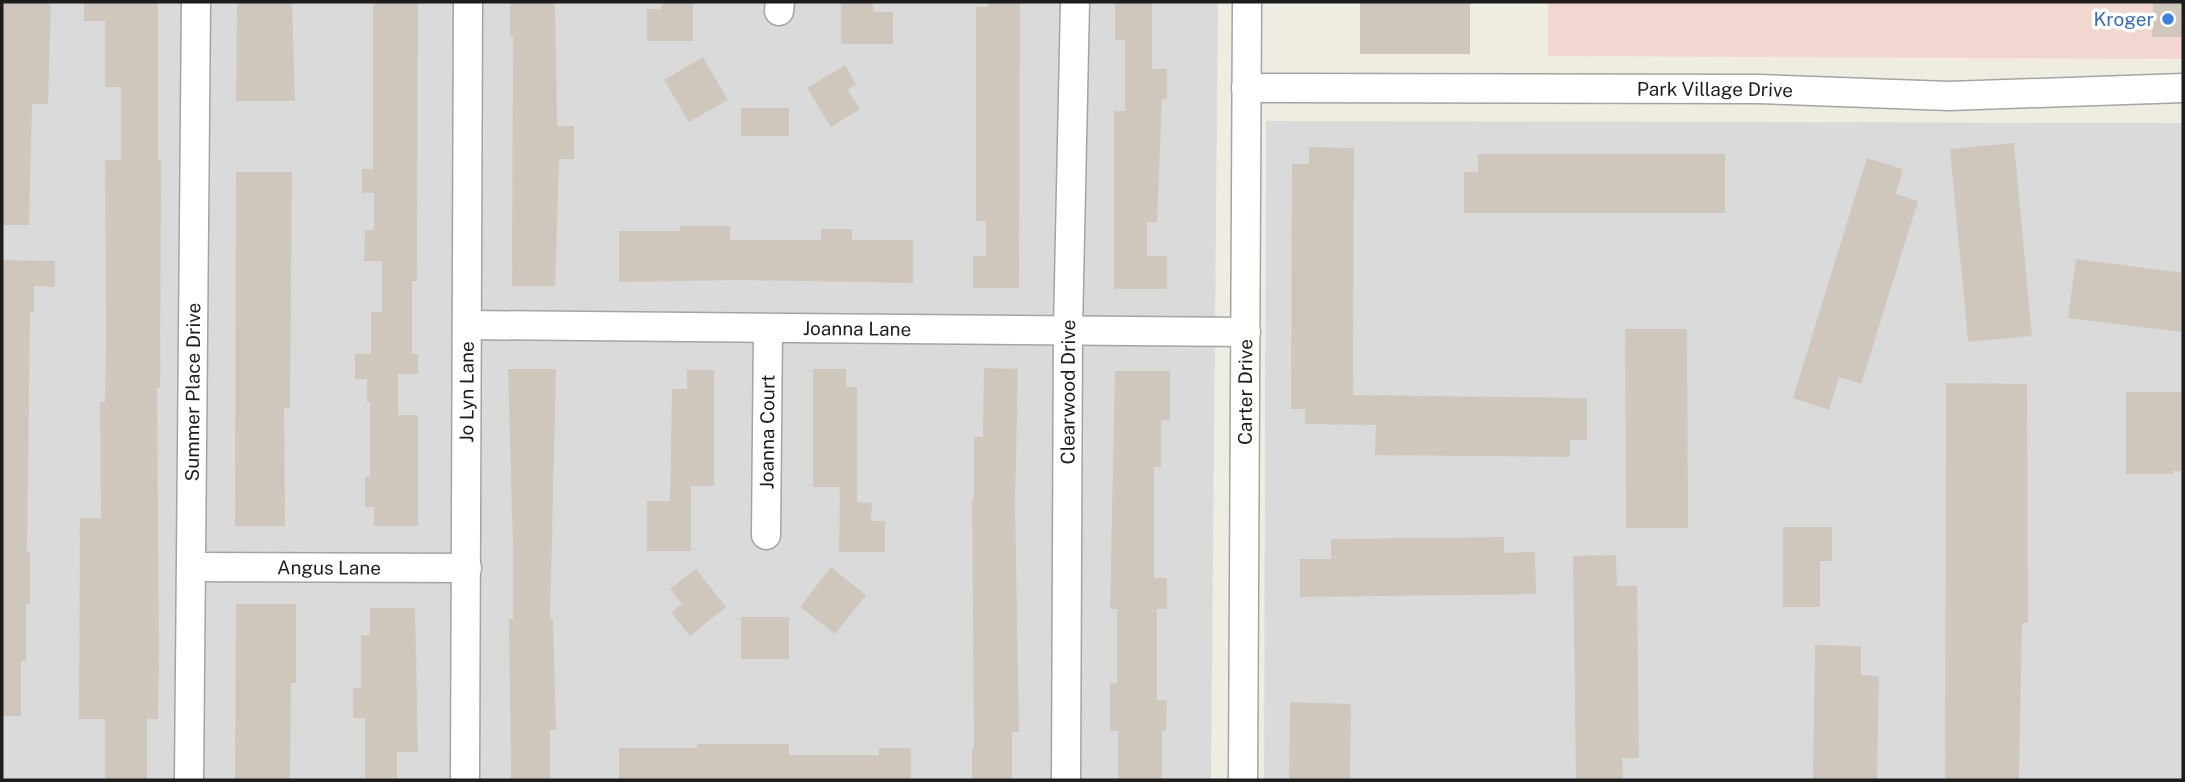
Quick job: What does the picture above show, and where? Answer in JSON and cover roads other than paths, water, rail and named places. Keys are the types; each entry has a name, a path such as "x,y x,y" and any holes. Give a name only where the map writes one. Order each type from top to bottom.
{"street":[{"name":"Summer Place Drive","path":"190,780 196,2"},
{"name":"Jo Lyn Lane","path":"465,780 468,2"},
{"name":"Clearwood Drive","path":"1066,780 1068,329 1075,2"},
{"name":"Carter Drive","path":"1243,780 1247,2"},
{"name":"Park Village Drive","path":"1245,88 1759,89 1949,96 2183,88"},
{"name":"Joanna Lane","path":"467,325 1246,332"},
{"name":"Joanna Court","path":"766,535 768,329"},
{"name":"Angus Lane","path":"193,567 467,568"}],"place":[{"name":"Kroger","path":"2168,19"}]}
